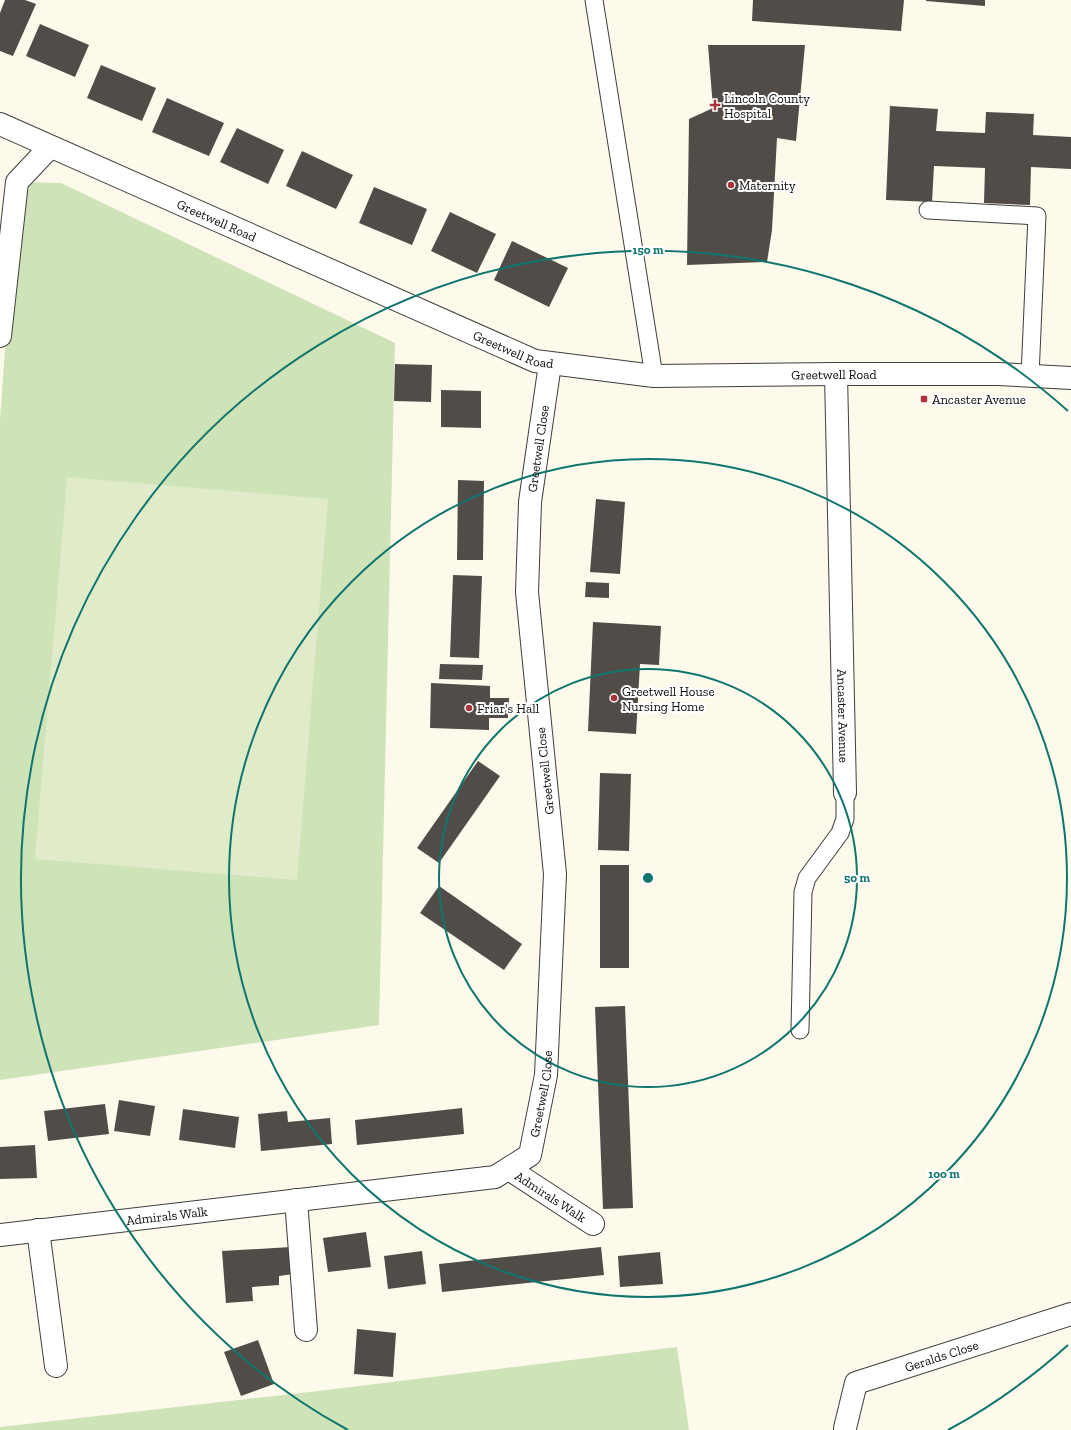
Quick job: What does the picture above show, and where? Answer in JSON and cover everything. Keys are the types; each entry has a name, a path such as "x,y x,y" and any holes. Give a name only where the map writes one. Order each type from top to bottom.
{"street":[{"name":"Greetwell Road","path":"0,124 535,361 654,376 998,374 1071,378"},
{"path":"0,336 17,182 50,146"},
{"name":"Greetwell Close","path":"530,1155 546,1075 555,874 527,592 530,502 550,364"},
{"name":"Ancaster Avenue","path":"836,374 845,793"},
{"name":"Admirals Walk","path":"0,1235 495,1177 530,1155"},
{"name":"Admirals Walk","path":"509,1169 593,1224"},
{"path":"296,1200 306,1330"},
{"path":"38,1230 56,1366"},
{"name":"Geralds Close","path":"845,1428 856,1383 1071,1314"}],"lane":[{"path":"594,0 654,376"},
{"path":"928,210 1037,216 1030,376"},
{"path":"800,1030 803,892 807,878 840,833 845,819 845,793"}],"green space":[{"path":"17,182 61,183 395,343 379,1025 0,1080 0,420"},
{"path":"67,477 328,499 297,880 35,859"},
{"path":"677,1347 689,1430 0,1430 0,1427 310,1392"}],"building":[{"path":"5,0 25,0 36,4 13,56 0,51 0,13"},
{"path":"753,0 904,0 901,31 752,21"},
{"path":"985,0 985,6 926,1"},
{"path":"40,24 89,45 75,77 26,56"},
{"name":"Maternity","path":"708,45 805,45 796,141 777,138 772,230 767,262 687,265 689,119 713,108"},
{"path":"101,65 156,88 142,121 87,98"},
{"path":"167,98 224,123 209,156 152,132"},
{"path":"890,106 938,109 936,131 985,133 986,112 1034,114 1033,135 1071,137 1071,169 1031,167 1030,205 984,203 985,168 934,166 932,202 886,200"},
{"path":"237,128 284,150 268,184 220,162"},
{"path":"302,151 353,175 336,209 286,186"},
{"path":"374,187 427,209 412,245 359,223"},
{"path":"450,212 496,234 477,273 431,251"},
{"path":"512,241 568,268 549,307 494,280"},
{"path":"395,364 432,365 431,402 394,401"},
{"path":"441,390 481,391 481,428 441,427"},
{"path":"458,480 484,481 483,560 457,560"},
{"path":"596,499 625,502 620,574 590,572"},
{"path":"453,575 482,576 479,658 450,657"},
{"path":"586,582 609,583 609,598 585,597"},
{"name":"Greetwell House Nursing Home","path":"593,622 661,626 659,665 640,664 636,734 588,731"},
{"path":"440,664 483,665 482,680 439,679"},
{"name":"Friar's Hall","path":"431,683 490,686 490,698 509,698 508,718 489,718 489,730 430,728"},
{"path":"478,761 500,776 439,863 417,848"},
{"path":"600,773 631,774 629,851 598,850"},
{"path":"600,865 629,865 629,968 600,968"},
{"path":"439,886 522,944 504,970 420,913"},
{"path":"625,1006 633,1208 603,1209 595,1007"},
{"path":"119,1100 155,1106 150,1136 114,1131"},
{"path":"105,1104 109,1134 48,1141 44,1111"},
{"path":"462,1108 464,1134 357,1145 355,1120"},
{"path":"183,1109 239,1117 235,1148 179,1140"},
{"path":"287,1111 288,1122 330,1118 332,1144 261,1151 258,1114"},
{"path":"35,1145 37,1178 0,1179 0,1147"},
{"path":"366,1232 371,1267 328,1272 323,1238"},
{"path":"291,1247 293,1274 279,1276 279,1285 252,1287 253,1301 226,1303 222,1251"},
{"path":"601,1247 604,1275 442,1292 439,1264"},
{"path":"422,1251 426,1284 388,1289 384,1256"},
{"path":"660,1252 663,1284 620,1287 618,1256"},
{"path":"357,1329 396,1333 393,1377 354,1374"},
{"path":"258,1340 274,1384 241,1396 224,1352"}],"place":[{"name":"Lincoln County Hospital","path":"715,105"},
{"name":"Maternity","path":"731,185"},
{"name":"Ancaster Avenue","path":"924,399"},
{"name":"Greetwell House Nursing Home","path":"614,698"},
{"name":"Friar's Hall","path":"469,708"}]}
